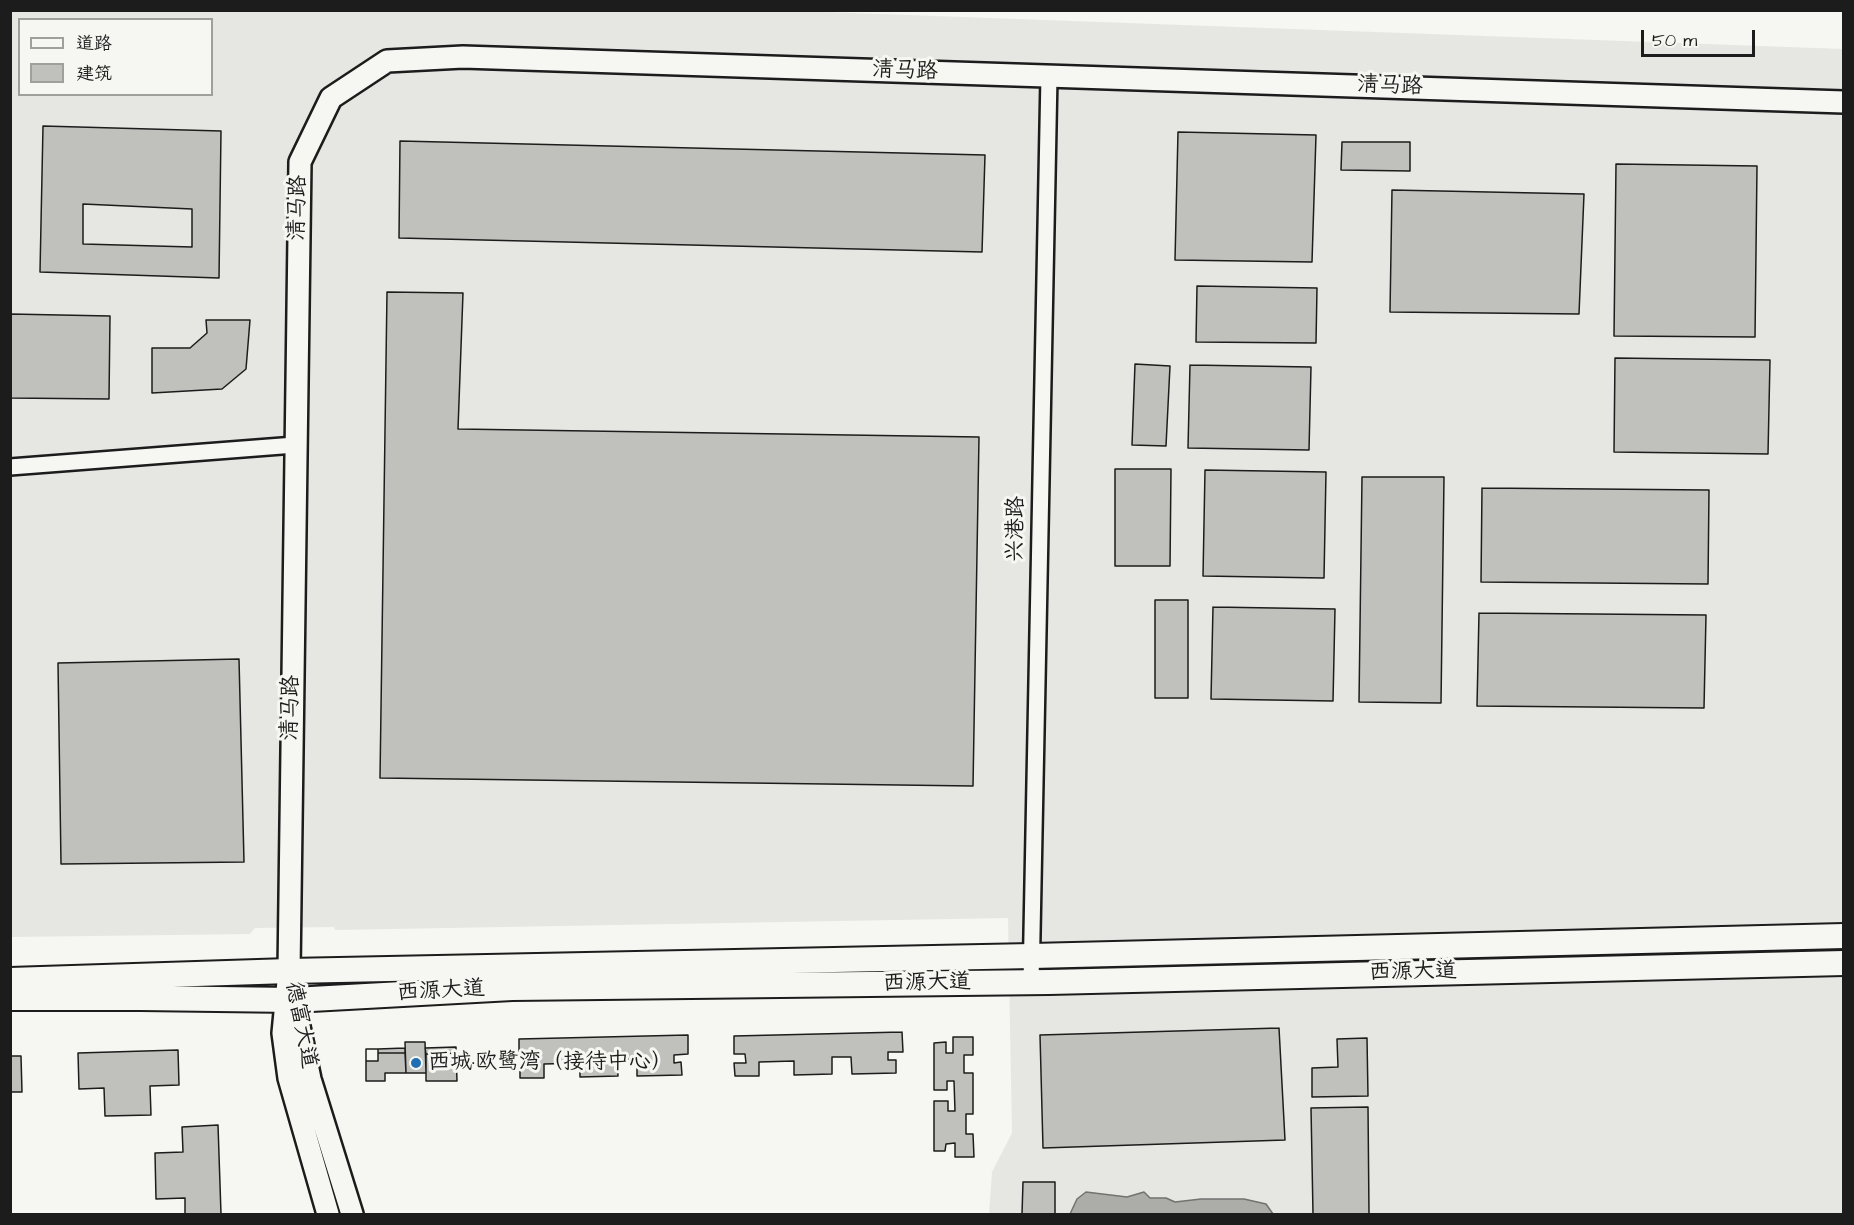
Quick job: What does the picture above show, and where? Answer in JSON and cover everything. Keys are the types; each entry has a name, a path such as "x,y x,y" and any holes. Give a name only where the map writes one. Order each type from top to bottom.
{"main road":[{"name":"西源大道","path":"10,980 289,971 1844,936"},
{"name":"西源大道","path":"10,998 290,1000 512,988 1031,983 1844,963"}],"street":[{"name":"清马路","path":"289,971 300,162 331,98 387,61 463,57 1844,102"},
{"name":"兴港路","path":"1031,983 1049,76"},
{"path":"10,467 295,445"},
{"name":"德富大道","path":"289,971 290,1000 310,1079 352,1215"},
{"name":"德富大道","path":"290,1000 283,1033 289,1078 328,1215"}],"shaded area":[{"path":"10,11 797,11 1843,49 1843,1214 989,1214 992,1172 1012,1133 1008,918 335,930 334,927 255,928 250,934 11,937"},
{"path":"1086,1192 1127,1197 1144,1192 1150,1198 1166,1198 1175,1202 1201,1199 1244,1199 1266,1204 1273,1214 1070,1214 1077,1199"}],"building":[{"path":"43,126 221,131 219,278 40,272","holes":["83,204 192,209 192,247 83,244"]},
{"path":"1178,132 1316,135 1312,262 1175,260"},
{"path":"400,141 985,155 982,252 399,238"},
{"path":"1342,142 1410,142 1410,171 1341,170"},
{"path":"1616,164 1757,166 1755,337 1614,336"},
{"path":"1392,190 1584,194 1579,314 1390,312"},
{"path":"1197,286 1317,288 1316,343 1196,342"},
{"path":"387,292 463,293 458,429 979,437 973,786 380,778"},
{"path":"10,314 110,316 109,399 10,398"},
{"path":"206,320 250,320 246,369 222,389 152,393 152,348 190,348 207,333"},
{"path":"1615,358 1770,360 1768,454 1614,452"},
{"path":"1135,364 1170,366 1166,446 1132,445"},
{"path":"1190,365 1311,367 1309,450 1188,448"},
{"path":"1115,469 1171,469 1170,566 1115,566"},
{"path":"1205,470 1326,472 1324,578 1203,576"},
{"path":"1362,477 1444,477 1441,703 1359,702"},
{"path":"1482,488 1709,490 1708,584 1481,582"},
{"path":"1155,600 1188,600 1188,698 1155,698"},
{"path":"1213,607 1335,609 1333,701 1211,699"},
{"path":"1479,613 1706,615 1704,708 1477,706"},
{"path":"239,659 244,862 61,864 58,663"},
{"path":"1279,1028 1285,1140 1043,1148 1040,1035"},
{"path":"902,1032 903,1052 888,1052 888,1060 896,1060 896,1073 852,1074 851,1057 832,1057 832,1074 794,1075 794,1061 759,1062 759,1076 735,1076 734,1063 746,1063 745,1054 734,1054 734,1036"},
{"path":"688,1035 688,1054 674,1055 674,1063 681,1062 682,1075 637,1076 637,1059 617,1059 618,1076 580,1077 580,1063 544,1064 544,1078 520,1078 520,1065 531,1065 531,1056 519,1056 519,1039"},
{"path":"953,1037 973,1037 973,1055 964,1055 964,1073 973,1073 973,1114 966,1114 966,1134 973,1134 974,1157 955,1157 955,1143 946,1144 945,1151 934,1151 934,1101 948,1101 948,1111 955,1111 954,1081 947,1081 947,1090 934,1090 934,1043 946,1042 946,1053 953,1053"},
{"path":"1367,1038 1368,1096 1312,1097 1312,1068 1338,1067 1337,1039"},
{"name":"西城·欧鹭湾（接待中心）","path":"405,1042 425,1042 426,1073 406,1073"},
{"path":"456,1047 456,1053 426,1054 425,1048"},
{"path":"405,1048 405,1053 378,1053 378,1049"},
{"path":"366,1049 378,1049 378,1053 405,1053 406,1073 385,1073 385,1081 366,1081"},
{"path":"366,1049 378,1049 378,1061 366,1061"},
{"path":"178,1050 179,1085 150,1086 151,1115 105,1116 104,1088 79,1089 78,1053"},
{"path":"456,1053 457,1081 426,1081 426,1054"},
{"path":"10,1056 21,1056 22,1092 10,1092"},
{"path":"1368,1107 1369,1214 1313,1214 1311,1108"},
{"path":"218,1125 221,1214 185,1214 185,1198 156,1199 155,1153 183,1152 182,1127"},
{"path":"1023,1182 1055,1182 1055,1214 1022,1214"}],"place":[{"name":"西城·欧鹭湾（接待中心）","path":"416,1063"}]}
